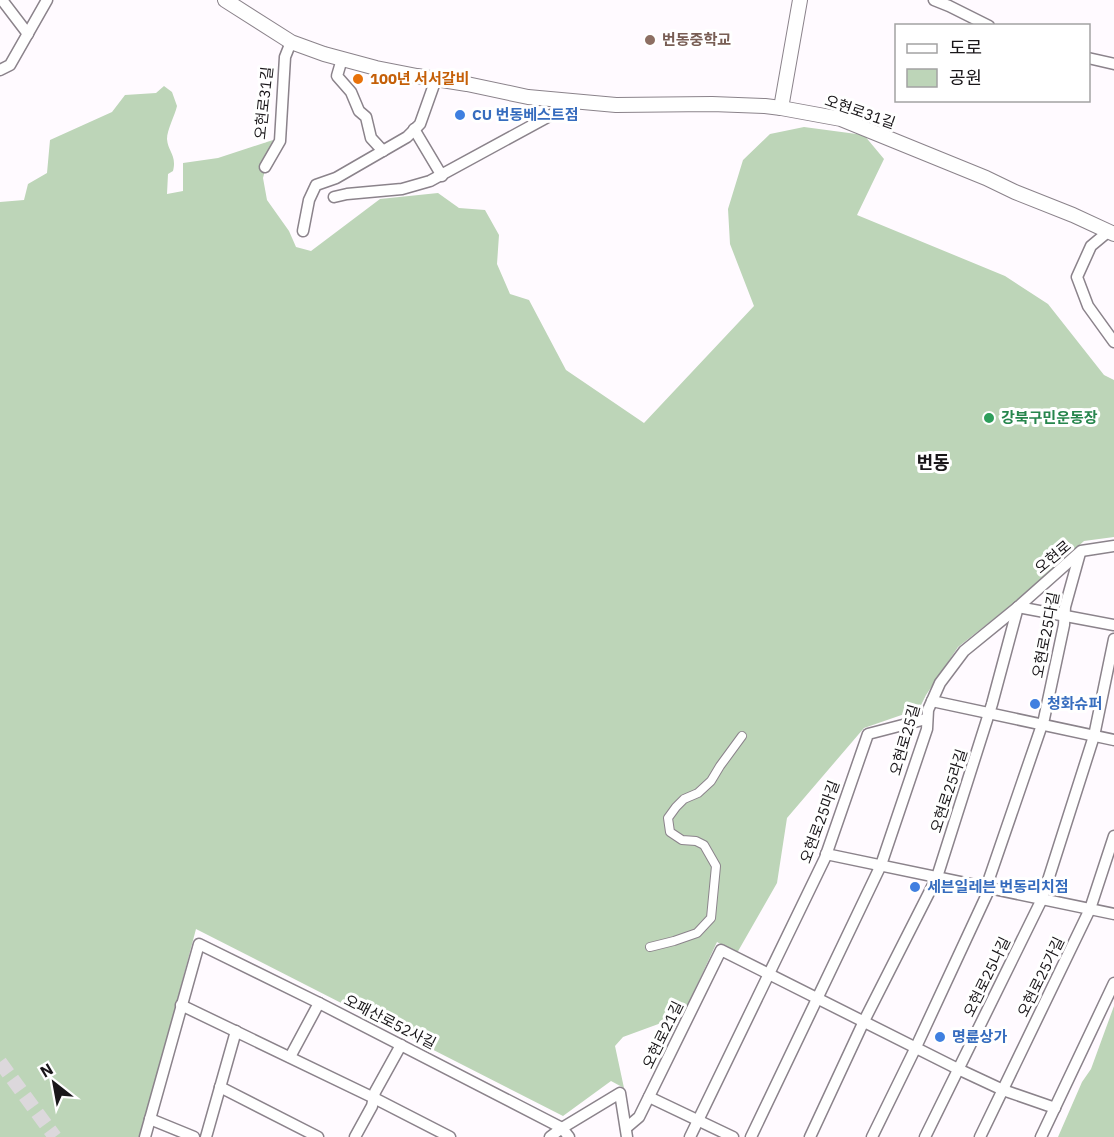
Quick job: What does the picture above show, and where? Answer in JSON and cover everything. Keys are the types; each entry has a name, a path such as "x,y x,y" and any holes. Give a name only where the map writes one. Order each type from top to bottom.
{"street":[{"path":"2,0 28,34"},
{"path":"0,70 10,65 46,0"},
{"name":"오현로31길","path":"225,0 291,42 375,68 528,97 616,105 712,104 782,108 841,119 1113,233"},
{"path":"782,108 800,0"},
{"path":"934,0 985,24"},
{"name":"오현로31길","path":"265,167 280,141 285,57 291,42"},
{"path":"1090,58 1114,64"},
{"path":"342,59 337,76 351,92 359,111 366,117 371,138 383,151"},
{"path":"303,231 309,200 316,185 336,178 406,137 420,124 436,79"},
{"path":"334,198 347,194 402,189 430,181 577,101"},
{"path":"414,129 442,176"},
{"path":"1113,233 1091,246 1077,277 1088,306 1114,342"},
{"name":"오현로","path":"1018,607 1081,551 1114,546"},
{"name":"오현로25다길","path":"872,1137 988,892 987,887 1042,725 1064,625 1065,607 1081,551"},
{"path":"1018,607 1114,624"},
{"name":"오현로25길","path":"751,1137 881,865 927,729 928,710 940,683 964,651 1018,607"},
{"name":"오현로25라길","path":"810,1137 864,1021 937,877 989,714 1018,607"},
{"name":"오현로25나길","path":"925,1137 1042,899 1094,736 1114,639"},
{"path":"932,701 1114,740"},
{"name":"오현로25마길","path":"690,1137 826,854 868,734 927,719"},
{"path":"650,947 697,933 711,918 716,866 704,845 696,841 682,840 670,832 668,818 684,800 698,793 711,781 742,736"},
{"name":"오현로25가길","path":"980,1137 1090,909 1114,836"},
{"path":"826,854 1114,914"},
{"name":"오패산로52사길","path":"145,1137 199,944 401,1045 566,1132"},
{"name":"오현로21길","path":"627,1132 639,1117 721,950 768,974"},
{"path":"768,974 958,1069 1003,1090 1055,1108"},
{"path":"1041,1137 1114,983"},
{"path":"290,1057 319,1003"},
{"path":"181,1005 450,1137"},
{"path":"206,1137 236,1031"},
{"path":"355,1137 372,1106 375,1092 401,1045"},
{"path":"220,1087 318,1137"},
{"name":"오현로21길","path":"566,1132 620,1093 627,1132"},
{"path":"649,1096 733,1137"},
{"path":"150,1119 194,1137"},
{"path":"550,1137 566,1132"}],"green space":[{"path":"164,86 172,92 177,106 167,135 174,166 173,171 168,174 167,194 183,191 183,163 218,158 273,140 263,178 267,200 289,231 296,247 311,251 380,199 438,193 459,208 485,210 499,235 497,264 510,294 529,300 566,370 644,423 754,306 730,244 728,209 743,160 770,134 804,127 864,135 884,159 857,215 1005,276 1048,304 1104,375 1114,380 1114,537 1084,541 1029,591 958,647 919,709 864,728 787,818 777,883 737,953 717,942 683,1015 623,1037 615,1046 624,1088 611,1081 563,1116 196,929 141,1137 0,1137 0,202 24,200 28,184 47,173 50,140 112,112 125,95 156,93"},
{"path":"1114,1006 1114,1137 1058,1137 1082,1082 1091,1069"}],"tunnel":[{"path":"0,1062 55,1137"}],"place":[{"name":"번동중학교","path":"650,40"},
{"name":"100년 서서갈비","path":"358,79"},
{"name":"CU 번동베스트점","path":"460,115"},
{"name":"강북구민운동장","path":"989,418"},
{"name":"청화슈퍼","path":"1035,704"},
{"name":"세븐일레븐 번동리치점","path":"915,887"},
{"name":"명륜상가","path":"940,1037"}],"district":[{"name":"번동","path":"933,463"}]}
